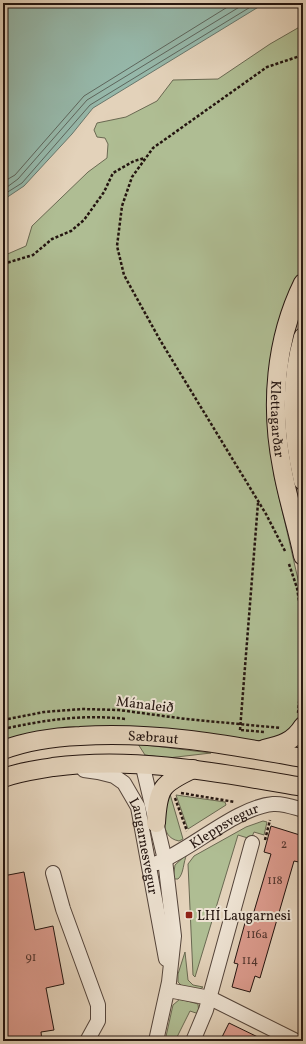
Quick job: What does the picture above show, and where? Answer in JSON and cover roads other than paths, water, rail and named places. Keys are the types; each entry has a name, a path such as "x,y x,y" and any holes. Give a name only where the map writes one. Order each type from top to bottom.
{"main road":[{"name":"Klettagarðar","path":"292,556 277,431 275,394 284,335 303,283"},
{"name":"Klettagarðar","path":"303,337 296,366 293,406 295,443 303,480"},
{"path":"259,750 286,744 295,724"},
{"path":"119,734 135,748 142,763"},
{"name":"Sæbraut","path":"3,750 13,746 58,737 119,734 163,736 303,758"},
{"name":"Sæbraut","path":"3,778 17,772 76,764 142,763 193,769 303,787"},
{"path":"156,824 157,802 162,789 171,779 193,769"}],"street":[{"name":"Laugarnesvegur","path":"142,763 165,860 174,936 168,986 156,1041"},
{"name":"Laugarnesvegur","path":"56,767 98,772 114,776 124,783 138,807 164,939 168,986"},
{"name":"Kleppsvegur","path":"149,866 165,860 254,808 274,804 288,805 303,810"},
{"path":"193,1041 210,998 252,843"},
{"path":"53,873 63,909 98,1005 98,1021 87,1041"},
{"path":"168,986 210,998 296,1041"}],"water":[{"path":"3,3 265,3 93,108 72,134 24,186 3,200"}],"place":[{"name":"LHÍ Laugarnesi","path":"189,915"}]}
